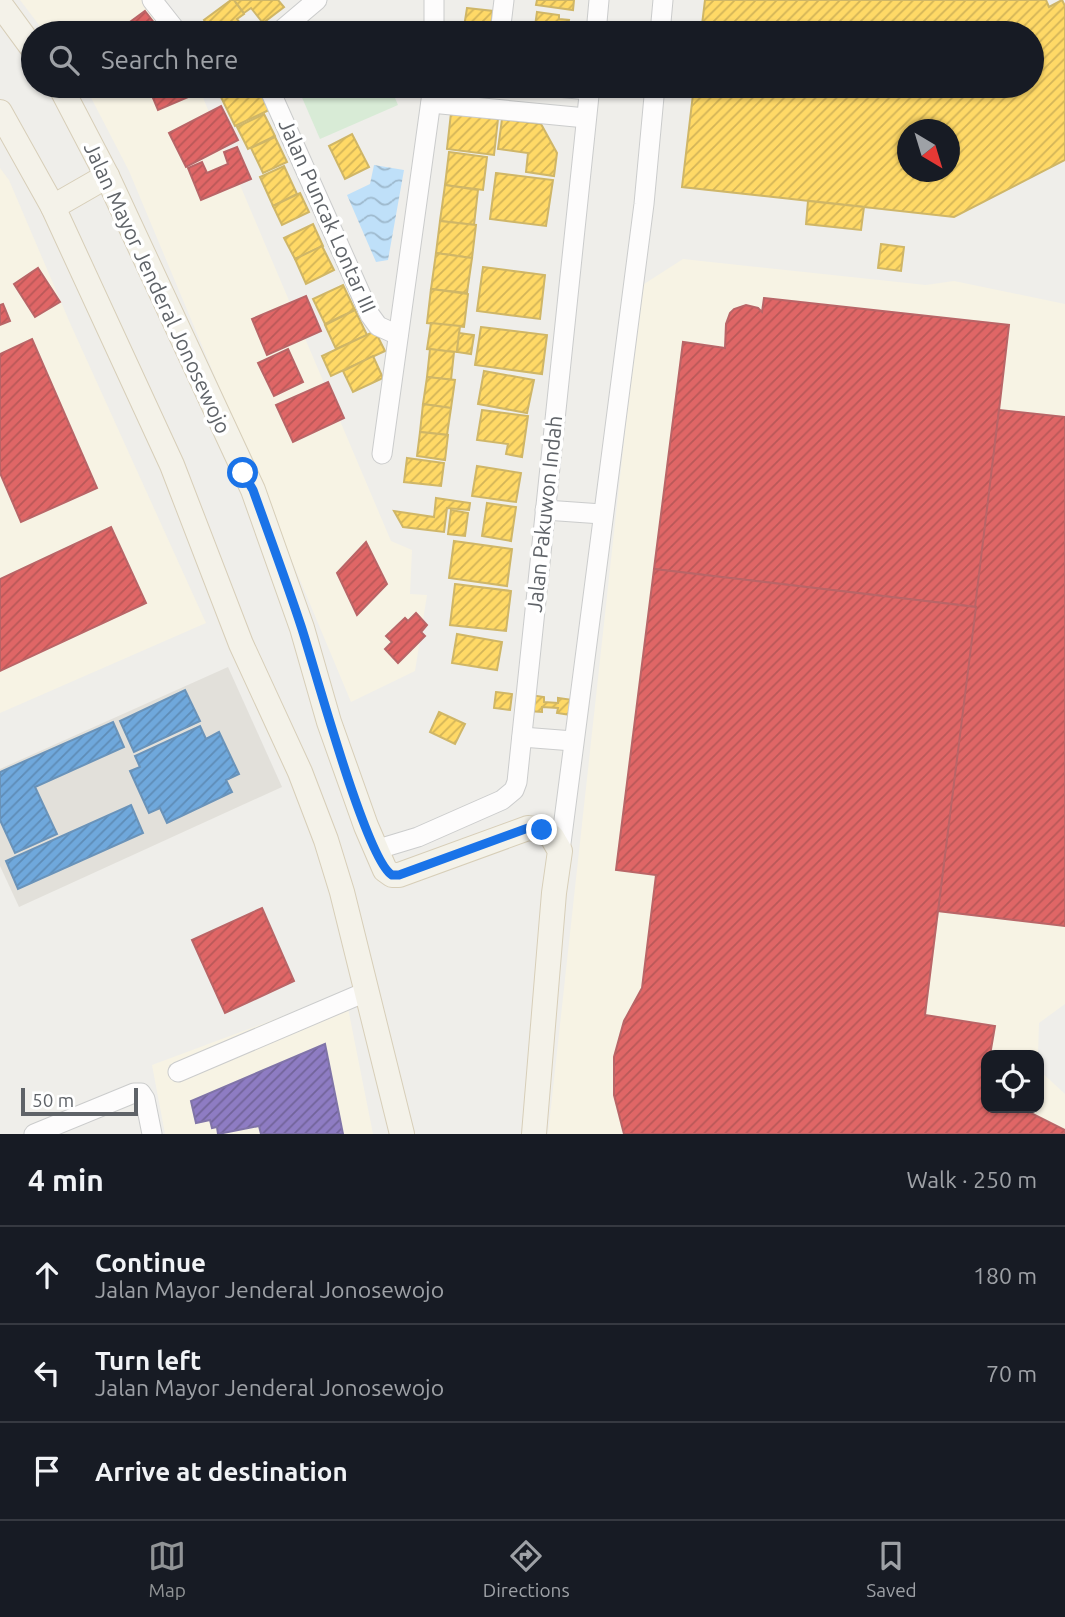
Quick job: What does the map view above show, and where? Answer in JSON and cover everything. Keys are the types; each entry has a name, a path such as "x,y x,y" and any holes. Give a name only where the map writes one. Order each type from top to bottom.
{"main road":[{"path":"0,4 21,33"},
{"name":"Jalan Mayor Jenderal Jonosewojo","path":"66,98 107,176 253,490 302,628 329,722 375,850 385,870 392,875 399,875 528,828 542,830 552,837 560,851"},
{"path":"0,112 53,207 172,465 241,644 300,772 342,892 402,1134"},
{"path":"53,207 107,176"},
{"path":"326,840 351,836 366,826"},
{"path":"534,1134 554,893 560,851"}],"street":[{"path":"152,0 169,21"},
{"path":"292,21 317,0"},
{"path":"434,0 434,21"},
{"path":"501,21 504,0"},
{"path":"597,21 599,0"},
{"path":"661,21 663,0"},
{"name":"Jalan Puncak Lontar III","path":"273,98 370,315 378,326 398,335"},
{"name":"Jalan Puncak Lontar III","path":"382,454 431,98"},
{"name":"Jalan Puncak Lontar III","path":"458,98 586,118"},
{"name":"Jalan Pakuwon Indah","path":"375,850 418,837 502,800 514,790 517,782 588,98"},
{"path":"560,851 644,204 654,98"},
{"path":"545,510 602,514"},
{"path":"522,737 573,741"},
{"path":"177,1072 368,991"},
{"path":"34,1134 134,1093 141,1093 145,1099 152,1134"}],"shaded area":[{"path":"20,0 150,0 166,21 36,21"},
{"path":"91,98 203,98 391,541 412,550 410,594 427,595 415,671 351,702 129,171"},
{"path":"0,168 9,180 70,323 206,623 0,713"},
{"path":"683,259 926,285 954,281 1065,304 1065,1004 1039,1023 1038,1050 981,1050 981,1113 1044,1113 1044,1075 1065,1094 1065,1134 548,1134 641,286"},
{"path":"228,667 282,787 19,907 0,866 0,769"},
{"path":"345,993 373,1134 165,1134 152,1065"}],"green space":[{"path":"302,98 395,98 398,105 320,139"}],"water":[{"path":"374,165 404,170 388,260 376,262 347,195 370,184"}],"building: Homes":[{"path":"231,0 234,0 244,14 237,19 239,21 204,20"},
{"path":"234,0 278,0 284,7 266,21 261,21 251,8 244,13"},
{"path":"537,0 574,0 573,10 536,5"},
{"path":"705,0 1046,0 1049,7 1062,0 1065,6 1065,160 954,217 682,187 693,98 1044,98 1044,21 702,21"},
{"path":"467,8 493,11 492,21 465,21"},
{"path":"537,12 559,15 559,19 569,20 569,21 536,21"},
{"path":"221,98 264,98 269,110 235,126"},
{"path":"451,113 498,119 494,155 447,149"},
{"path":"264,114 275,136 248,149 237,127"},
{"path":"502,119 541,124 557,153 554,176 526,172 528,153 498,149"},
{"path":"352,134 369,167 345,179 329,146"},
{"path":"275,137 287,162 263,173 251,148"},
{"path":"449,152 487,157 483,190 445,185"},
{"path":"284,166 297,194 273,206 260,177"},
{"path":"496,173 553,180 546,226 490,219"},
{"path":"445,185 478,190 474,225 440,221"},
{"path":"300,193 309,212 282,225 273,206"},
{"path":"808,201 864,207 861,230 806,224"},
{"path":"440,221 476,225 472,258 436,253"},
{"path":"313,224 323,246 295,259 284,238"},
{"path":"881,244 904,247 901,271 878,268"},
{"path":"322,246 334,270 306,284 295,259"},
{"path":"436,253 472,258 467,293 431,289"},
{"path":"483,267 545,275 540,319 477,311"},
{"path":"343,285 355,310 325,324 313,299"},
{"path":"431,289 468,294 464,327 427,323"},
{"path":"355,310 367,335 336,349 325,325"},
{"path":"431,323 460,326 457,352 427,349"},
{"path":"481,327 547,335 542,374 475,365"},
{"path":"375,331 385,351 331,376 322,356"},
{"path":"459,333 474,335 471,354 457,352"},
{"path":"430,349 454,352 451,380 427,377"},
{"path":"373,356 383,378 353,392 343,371"},
{"path":"484,371 534,380 527,413 478,404"},
{"path":"427,377 455,380 451,408 423,404"},
{"path":"423,404 451,408 447,435 420,432"},
{"path":"482,410 528,416 522,457 506,454 508,444 477,440"},
{"path":"420,432 448,435 445,460 417,456"},
{"path":"407,458 444,463 441,486 404,482"},
{"path":"477,466 521,473 516,502 472,496"},
{"path":"436,498 470,503 469,510 447,508 444,532 403,527 394,511 434,517"},
{"path":"487,503 516,507 511,541 482,536"},
{"path":"451,510 468,513 465,536 448,534"},
{"path":"454,541 512,549 507,586 449,578"},
{"path":"455,584 511,591 506,631 450,625"},
{"path":"457,634 502,642 497,670 452,663"},
{"path":"496,692 512,694 510,710 494,708"},
{"path":"530,695 544,697 544,702 558,703 558,698 573,700 571,715 557,713 558,708 542,707 542,712 528,711"},
{"path":"439,712 465,724 455,744 430,732"}],"building: Shops":[{"path":"145,11 153,21 131,21"},
{"path":"153,98 186,98 158,110"},
{"path":"221,106 238,140 186,167 169,133"},
{"path":"237,147 251,179 201,200 188,168 202,162 207,173 228,164 224,152"},
{"path":"38,268 60,302 35,317 14,284"},
{"path":"306,296 321,331 267,355 252,319"},
{"path":"764,298 1009,325 976,607 654,569 683,342 725,348 726,324 730,313 746,305 762,312"},
{"path":"3,304 10,321 0,325 0,305"},
{"path":"32,339 97,488 21,522 0,473 0,354"},
{"path":"288,349 303,382 274,396 258,363"},
{"path":"328,382 344,418 293,442 276,405"},
{"path":"999,410 1065,417 1065,926 938,911"},
{"path":"111,527 146,603 0,671 0,579"},
{"path":"366,542 387,584 357,615 337,573"},
{"path":"654,569 976,607 925,1015 995,1026 991,1050 981,1050 981,1113 1031,1113 1065,1130 1065,1134 624,1134 614,1095 614,1057 624,1021 642,988 656,875 616,870"},
{"path":"416,613 427,625 421,632 425,636 398,663 385,649 392,642 386,636 405,618 408,621"},
{"path":"262,908 294,981 225,1013 192,940"}],"building: Offices":[{"path":"325,1044 343,1134 261,1134 259,1126 218,1134 217,1127 212,1128 210,1120 196,1123 191,1101"}],"building: Schools":[{"path":"185,690 200,721 134,752 120,721"},
{"path":"113,722 124,747 35,787 57,834 15,853 0,820 0,772"},
{"path":"200,726 206,739 219,732 239,774 226,780 232,792 167,823 160,808 149,813 130,771 140,767 135,756"},
{"path":"131,805 143,833 18,889 6,861"}],"route":[{"path":"243,473 253,490 302,628 329,722 375,850 385,870 389,874 399,875 528,828 542,830"}]}
